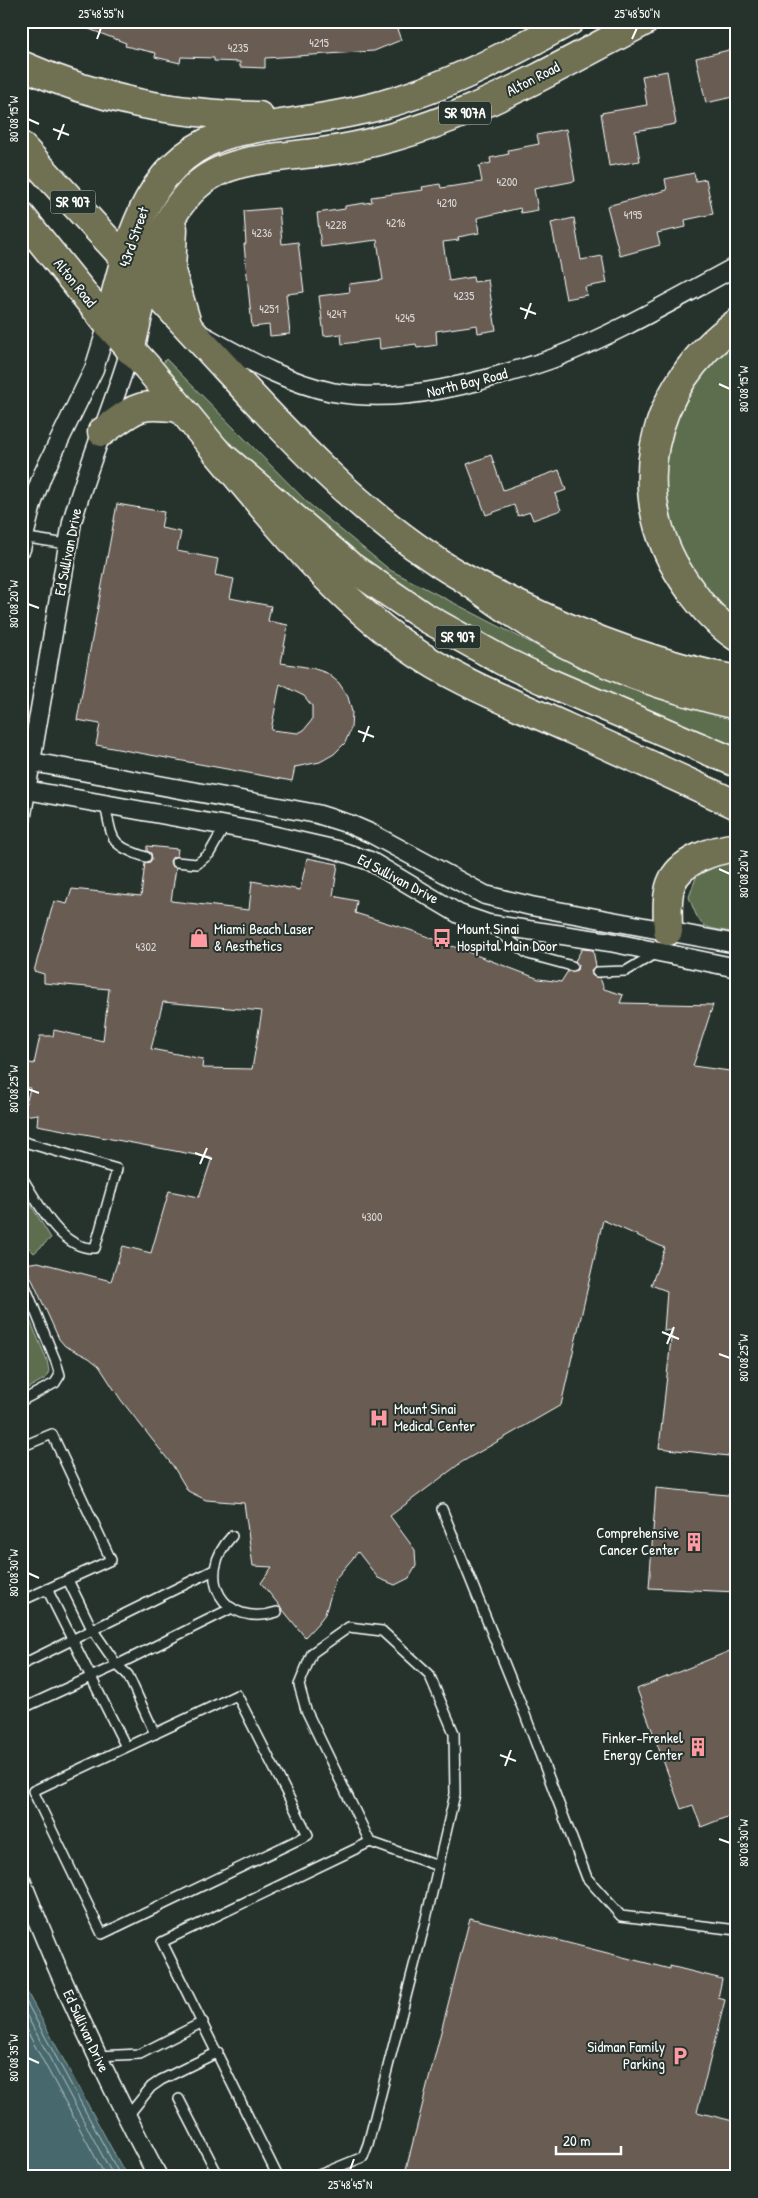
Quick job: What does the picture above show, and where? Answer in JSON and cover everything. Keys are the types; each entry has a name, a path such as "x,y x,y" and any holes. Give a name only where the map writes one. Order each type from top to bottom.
{"main road":[{"name":"SR 907A","path":"321,117 378,106 427,91 460,78 570,21"},
{"name":"Alton Road","path":"270,158 364,145 448,120 503,95 645,21"},
{"path":"21,65 83,89 163,109 224,115 321,117"},
{"name":"43rd Street","path":"108,324 132,234 146,201 164,178 188,155 208,142 224,135 321,117"},
{"name":"SR 907","path":"21,146 277,424 323,469 407,540 465,579 547,619 620,648 693,671 737,680"},
{"name":"43rd Street","path":"130,350 155,249 180,203 195,186 210,176 231,167 270,158"},
{"path":"174,214 171,271 188,327"},
{"name":"Alton Road","path":"21,216 130,350"},
{"path":"737,323 709,346 692,364 678,385 658,427 651,482 660,533 682,579 716,621 737,637"},
{"name":"SR 907","path":"130,350 147,367 216,451 343,560 423,616 464,640 543,680 737,763"},
{"path":"102,432 140,407 157,405 179,408"},
{"path":"216,451 275,521 342,593 374,622 406,646 475,686 737,805"},
{"path":"465,579 544,632 577,649 650,679 737,705"},
{"path":"662,942 671,884 676,875 703,855 737,847"}],"street":[{"name":"North Bay Road","path":"188,327 267,370 310,386 356,394 381,396 416,395 450,389 555,358 617,330 737,266"},
{"path":"22,541 42,476 94,368 108,324"},
{"name":"Ed Sullivan Drive","path":"21,820 26,761 67,544 81,489 118,392 130,350"},
{"name":"Ed Sullivan Drive","path":"26,761 317,814 349,824 372,834 485,895 662,942 737,968"},
{"name":"Ed Sullivan Drive","path":"24,789 310,843 370,861 459,914 488,924 610,942 737,944"},
{"name":"Ed Sullivan Drive","path":"21,1880 56,1967 97,2056 158,2177"}],"lane":[{"path":"22,541 67,544"},
{"path":"105,805 112,838 123,850 146,857"},
{"path":"176,862 197,864 209,854 225,826"},
{"path":"488,924 528,954 572,966"},
{"path":"597,972 626,971 662,942"},
{"path":"21,1141 116,1169 95,1248 87,1249 56,1230 21,1176"},
{"path":"21,1276 60,1375 55,1383 21,1401"},
{"path":"21,1448 52,1434 111,1560 21,1601"},
{"path":"442,1509 524,1712 587,1878 621,1916 737,1930"},
{"path":"232,1536 222,1547 216,1560 214,1570 216,1588 224,1601 232,1608 249,1616 263,1616 277,1612"},
{"path":"21,1664 214,1570"},
{"path":"68,1580 92,1629 117,1665 128,1675 155,1734"},
{"path":"47,1589 126,1747"},
{"path":"21,1709 117,1665 232,1608"},
{"path":"314,2177 363,2157 368,2144 438,1866 455,1794 454,1733 429,1674 382,1631 350,1627 312,1653 299,1685 306,1710 370,1842 438,1866"},
{"path":"237,1695 308,1836 102,1934 33,1792 155,1734 237,1695"},
{"path":"278,2177 218,2052 162,1942 370,1842"},
{"path":"97,2056 140,2054 203,2022"},
{"path":"127,2117 140,2098 156,2083 218,2052"},
{"path":"179,2099 219,2177"}],"green space":[{"path":"737,341 737,620 715,603 683,553 672,528 665,501 664,488 672,435 686,399 708,368"},
{"path":"166,359 308,503 390,570 539,647 639,686 737,716 737,757 609,704 407,600 239,457 161,365"},
{"path":"737,858 737,933 704,926 700,922 689,897 698,872"},
{"path":"21,1189 51,1238 34,1253 21,1240"},
{"path":"22,1301 47,1360 49,1371 46,1378 21,1392"}],"water":[{"path":"21,1981 127,2177 21,2177"}],"building":[{"path":"73,21 308,21 308,24 394,21 401,40 374,51 265,58 265,68 240,67 240,62 214,61 214,58 181,57 180,63 155,57 156,53 125,46 126,43 73,23"},
{"path":"737,48 737,96 706,103 696,58"},
{"path":"667,71 676,124 635,131 640,161 609,166 601,113 647,105 642,76"},
{"path":"566,129 575,181 534,189 538,210 521,213 520,208 477,218 479,233 458,237 459,240 443,242 449,281 473,277 474,282 488,280 496,330 478,333 477,325 436,331 437,345 417,348 416,344 380,349 379,339 342,344 341,334 324,336 319,296 350,292 349,284 383,280 377,240 321,247 317,213 345,209 345,206 372,202 371,197 423,190 422,187 440,184 441,188 482,182 479,166 491,163 490,158 509,154 508,150 539,144 537,135"},
{"path":"694,173 696,181 706,179 713,214 685,220 686,227 657,233 660,245 620,256 607,206 667,190 665,179"},
{"path":"279,208 282,244 298,242 304,292 286,294 290,334 270,336 269,325 252,327 244,244 246,244 244,211"},
{"path":"574,218 581,260 602,256 607,283 585,287 587,295 566,299 551,223"},
{"path":"491,455 503,490 559,470 566,490 555,494 561,510 533,520 530,512 518,516 514,505 486,515 467,464"},
{"path":"117,504 164,512 161,528 181,532 177,551 218,559 215,575 234,579 230,598 271,606 268,621 288,625 281,663 312,668 327,673 339,683 348,697 352,712 351,728 345,743 334,754 320,762 295,767 292,781 96,745 100,724 77,720","holes":["280,684 304,696 312,706 312,720 304,730 298,733 271,730"]},
{"path":"147,846 178,849 177,856 173,857 170,861 171,865 176,868 171,901 249,910 252,881 300,890 307,858 338,864 333,896 357,901 355,913 410,930 539,979 561,982 568,971 577,970 578,965 575,961 582,949 593,950 596,966 591,970 592,975 600,978 604,989 623,995 620,1003 713,1005 693,1066 737,1072 737,1457 659,1448 672,1330 664,1331 667,1291 651,1285 665,1248 603,1220 561,1405 462,1462 390,1516 415,1550 416,1566 409,1578 395,1585 378,1578 358,1552 336,1578 325,1614 305,1637 261,1583 272,1567 253,1566 244,1503 206,1500 188,1491 173,1466 121,1400 99,1366 89,1358 65,1346 59,1339 25,1264 38,1262 111,1281 123,1246 151,1253 169,1191 199,1197 212,1158 37,1125 38,1114 23,1116 30,1088 22,1087 26,1062 34,1064 40,1036 53,1036 54,1030 103,1041 109,989 44,983 44,974 34,971 54,901 67,904 72,889 141,896 145,863 150,862 152,859 151,853 147,851","holes":["163,1002 262,1011 252,1069 202,1068 203,1059 151,1049"]},
{"name":"Comprehensive Cancer Center","path":"656,1488 737,1496 737,1592 649,1588"},
{"name":"Finker-Frenkel Energy Center","path":"737,1648 737,1813 701,1827 693,1805 681,1809 637,1689"},
{"path":"470,1918 670,1969 670,1966 722,1979 718,1998 725,2000 697,2112 737,2122 737,2177 404,2177"}],"place":[{"name":"Miami Beach Laser & Aesthetics","path":"199,938"},
{"name":"Mount Sinai Hospital Main Door","path":"442,938"},
{"name":"Mount Sinai Medical Center","path":"379,1418"},
{"name":"Comprehensive Cancer Center","path":"694,1542"},
{"name":"Finker-Frenkel Energy Center","path":"698,1747"},
{"name":"Sidman Family Parking","path":"680,2056"}]}
